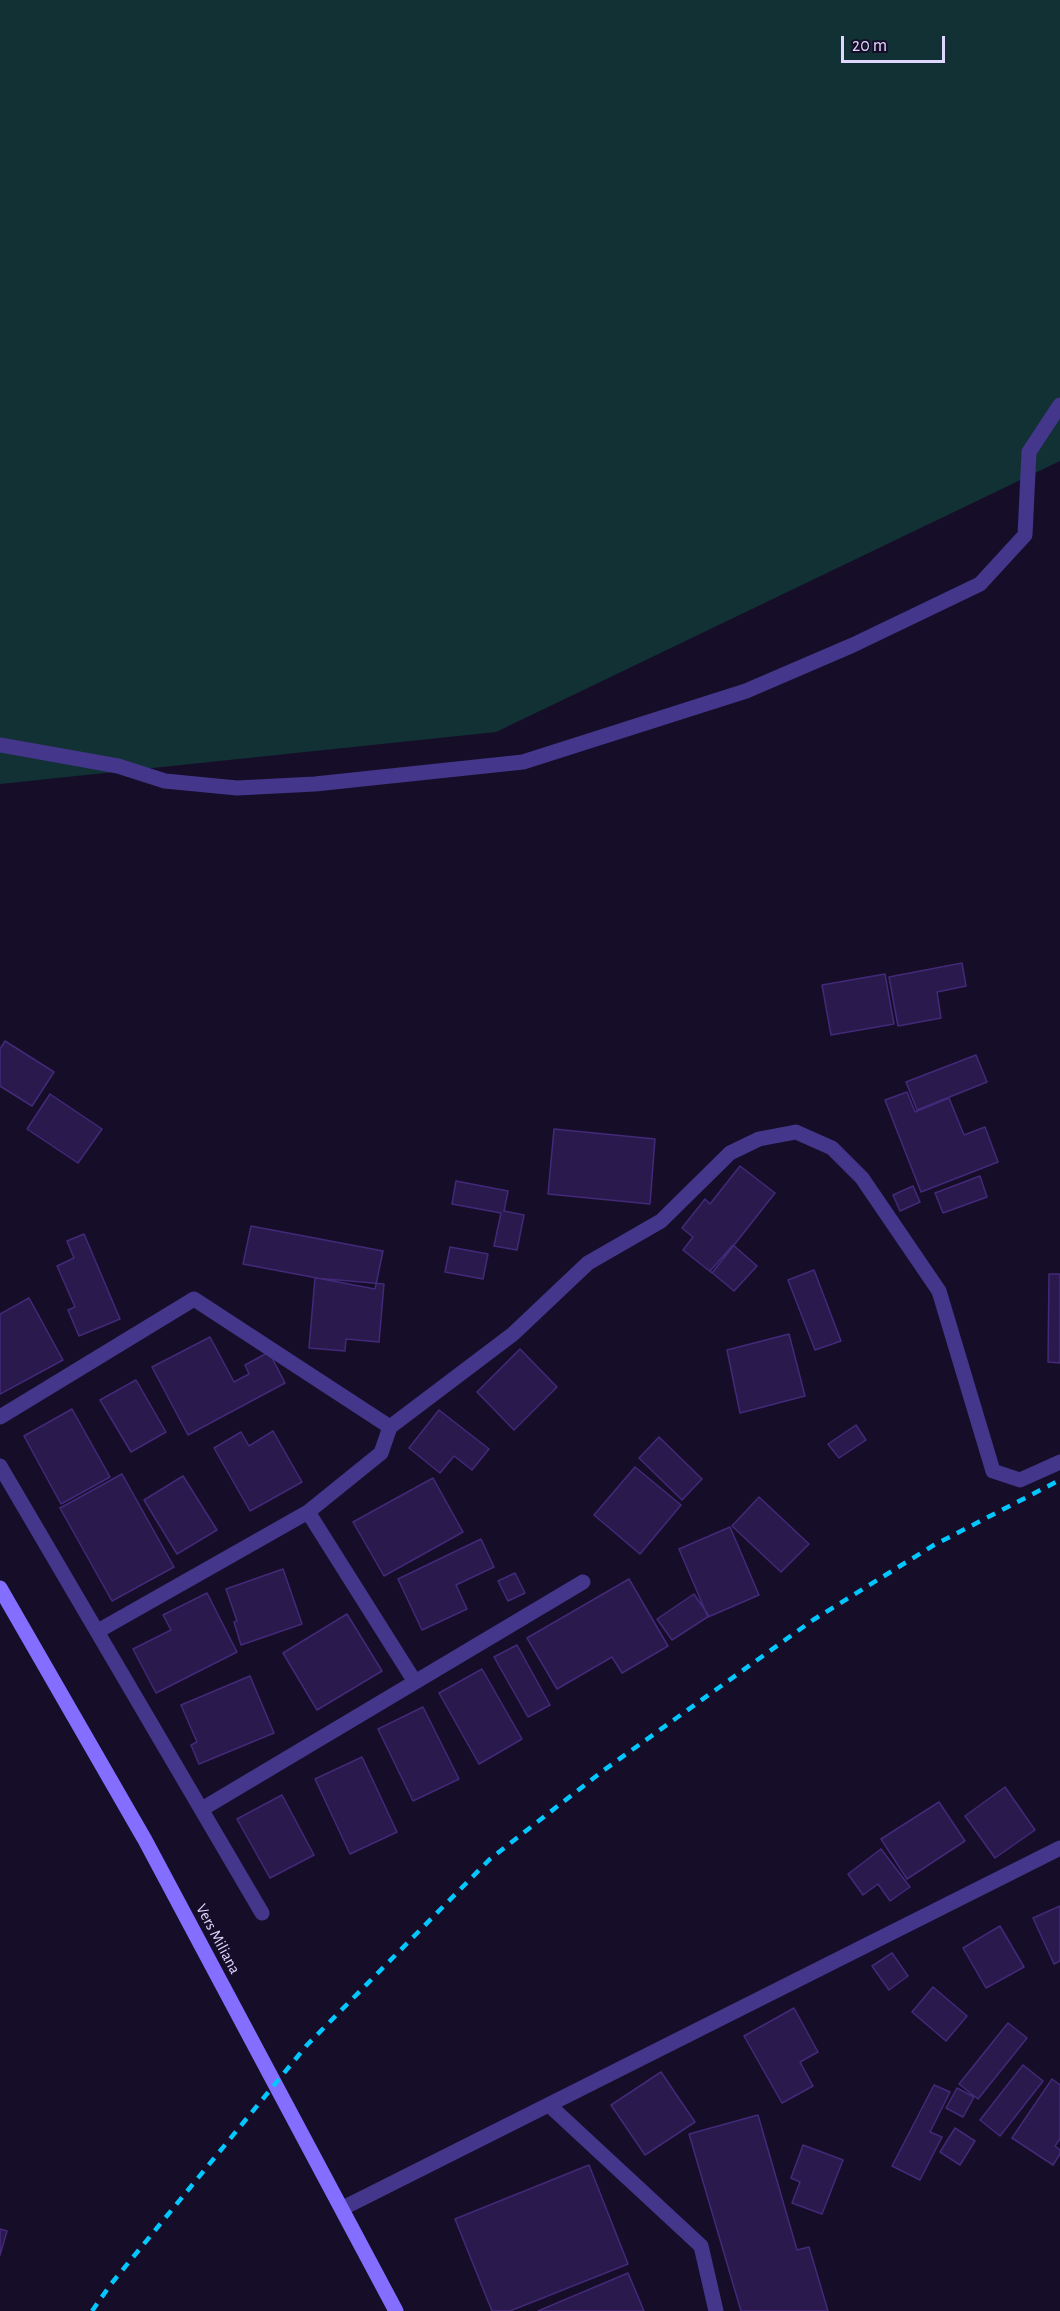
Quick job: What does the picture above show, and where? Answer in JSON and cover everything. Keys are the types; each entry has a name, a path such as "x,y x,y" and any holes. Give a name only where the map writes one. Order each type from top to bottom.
{"main road":[{"name":"Vers Miliana","path":"0,1588 145,1840 396,2311"}],"street":[{"path":"0,745 118,766 165,781 237,788 315,783 523,762 735,694 853,645 980,584 1025,535 1029,452 1060,405"},
{"path":"98,1631 308,1512 381,1454 390,1427 513,1334 588,1263 661,1221 730,1153 759,1139 796,1132 832,1148 862,1178 939,1291 993,1471 1020,1480 1060,1462"},
{"path":"0,1417 194,1299 390,1427"},
{"path":"0,1466 262,1913"},
{"path":"308,1512 415,1682"},
{"path":"202,1809 583,1582"},
{"path":"343,2208 1060,1848"},
{"path":"549,2105 700,2246 716,2311"}],"green space":[{"path":"0,0 1060,0 1060,461 496,732 0,784"}],"building":[{"path":"962,963 966,986 937,992 941,1018 898,1026 889,977"},
{"path":"885,974 894,1024 831,1035 822,985"},
{"path":"5,1041 54,1072 32,1106 0,1086 0,1049"},
{"path":"976,1055 987,1082 917,1110 906,1082"},
{"path":"907,1092 915,1112 949,1098 964,1135 985,1127 998,1162 921,1192 885,1100"},
{"path":"50,1094 102,1129 78,1163 27,1129"},
{"path":"554,1129 655,1139 650,1204 548,1194"},
{"path":"740,1166 775,1193 712,1273 683,1250 693,1237 682,1228 705,1199 710,1204"},
{"path":"980,1176 987,1197 943,1213 935,1193"},
{"path":"456,1181 508,1191 504,1211 524,1215 517,1250 494,1246 501,1213 452,1204"},
{"path":"913,1186 920,1202 900,1211 893,1195"},
{"path":"251,1226 383,1251 375,1289 243,1264"},
{"path":"84,1234 120,1319 79,1336 68,1310 75,1307 57,1266 74,1258 67,1241"},
{"path":"733,1245 757,1266 734,1291 710,1271"},
{"path":"450,1247 488,1254 483,1279 445,1272"},
{"path":"814,1270 841,1341 815,1350 788,1280"},
{"path":"1049,1274 1060,1274 1060,1363 1048,1362"},
{"path":"315,1278 384,1284 379,1342 346,1339 345,1351 309,1348"},
{"path":"29,1298 63,1360 0,1394 0,1314"},
{"path":"789,1334 805,1396 740,1413 727,1350"},
{"path":"210,1337 234,1382 249,1374 245,1365 269,1352 285,1383 188,1435 152,1367"},
{"path":"520,1349 557,1387 514,1430 477,1392"},
{"path":"136,1380 166,1432 131,1452 100,1400"},
{"path":"72,1409 110,1477 61,1504 24,1436"},
{"path":"439,1410 489,1449 472,1470 454,1456 440,1473 409,1448"},
{"path":"856,1425 866,1440 839,1458 828,1444"},
{"path":"273,1431 302,1482 250,1511 214,1448 241,1432 249,1446"},
{"path":"659,1437 702,1479 682,1500 639,1458"},
{"path":"635,1467 681,1505 640,1554 594,1515"},
{"path":"122,1474 174,1567 112,1601 60,1508"},
{"path":"183,1476 217,1530 177,1554 144,1500"},
{"path":"433,1478 463,1532 384,1576 353,1522"},
{"path":"759,1497 809,1544 781,1572 732,1526"},
{"path":"730,1527 759,1595 708,1617 679,1549"},
{"path":"481,1539 494,1567 456,1585 467,1609 422,1630 398,1579"},
{"path":"283,1569 302,1624 241,1645 234,1622 237,1621 226,1589"},
{"path":"515,1573 525,1593 508,1601 498,1581"},
{"path":"629,1579 668,1646 622,1673 612,1657 557,1689 527,1638"},
{"path":"207,1593 237,1652 156,1693 133,1649 171,1630 163,1615"},
{"path":"694,1594 709,1616 672,1640 657,1619"},
{"path":"347,1614 382,1671 317,1710 283,1653"},
{"path":"517,1645 550,1705 528,1717 494,1657"},
{"path":"482,1669 522,1739 479,1764 439,1693"},
{"path":"250,1676 274,1733 199,1764 191,1745 197,1742 181,1705"},
{"path":"423,1707 459,1779 413,1801 378,1729"},
{"path":"362,1757 397,1832 350,1854 315,1779"},
{"path":"1005,1787 1035,1830 995,1858 965,1816"},
{"path":"282,1795 314,1855 270,1878 237,1819"},
{"path":"939,1802 965,1841 907,1879 881,1839"},
{"path":"881,1849 910,1887 890,1901 878,1884 863,1895 848,1874"},
{"path":"1060,1906 1060,1961 1054,1964 1033,1918"},
{"path":"1000,1926 1024,1967 986,1988 963,1948"},
{"path":"892,1953 908,1976 889,1990 872,1966"},
{"path":"933,1987 967,2016 946,2041 912,2012"},
{"path":"794,2008 818,2052 800,2062 813,2086 782,2103 744,2036"},
{"path":"1008,2023 1027,2038 978,2099 959,2084"},
{"path":"1023,2065 1043,2081 1000,2136 980,2120"},
{"path":"661,2072 695,2122 645,2155 611,2105"},
{"path":"1052,2079 1060,2085 1060,2139 1055,2146 1060,2150 1060,2154 1053,2165 1012,2138"},
{"path":"934,2085 950,2092 930,2132 942,2137 920,2180 892,2166"},
{"path":"957,2088 974,2097 963,2117 946,2108"},
{"path":"758,2115 797,2250 809,2247 828,2311 741,2311 689,2134"},
{"path":"955,2128 975,2141 960,2165 940,2152"},
{"path":"803,2145 843,2160 822,2214 792,2203 800,2182 791,2178"},
{"path":"589,2165 628,2264 510,2311 492,2311 455,2219"},
{"path":"0,2229 7,2231 0,2255"},
{"path":"628,2273 644,2311 538,2311"}],"railway":[{"path":"92,2311 111,2284 307,2045 490,1859 604,1770 813,1620 934,1545 1060,1480"}]}
